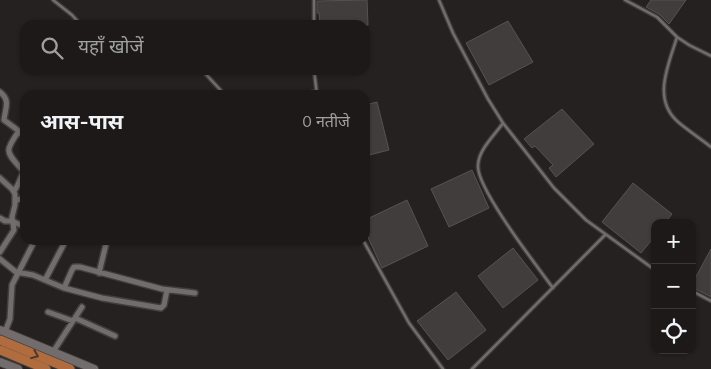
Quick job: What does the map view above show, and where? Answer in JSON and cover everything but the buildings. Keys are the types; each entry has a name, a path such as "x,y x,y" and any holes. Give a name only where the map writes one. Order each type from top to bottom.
{"highway":[{"path":"2,334 70,369"},
{"path":"0,350 46,369"}],"main road":[{"path":"2,334 94,369"},
{"path":"0,362 18,369"}],"street":[{"path":"0,92 5,95 8,103 4,120 18,131 9,144 9,155 20,167"},
{"path":"0,178 14,191 16,201 12,221 14,230 0,252"},
{"path":"14,191 20,184"},
{"path":"16,201 20,199"},
{"path":"0,218 20,225"},
{"path":"2,334 10,319 12,288 33,245"},
{"path":"45,280 62,245"},
{"path":"99,273 105,245"},
{"path":"0,259 18,273 30,274 64,288 102,298 158,308 164,305 167,290"},
{"path":"64,288 74,267 80,267 167,290 195,293"},
{"path":"53,352 82,307"},
{"path":"48,312 74,319 115,336"}],"lane":[{"path":"53,0 76,20"},
{"path":"314,0 314,20"},
{"path":"439,0 453,33 503,124 566,201 586,220 651,267"},
{"path":"625,0 657,17 688,45 711,56"},
{"path":"677,37 664,80 663,93 665,104 677,121 711,146"},
{"path":"207,75 220,90"},
{"path":"314,75 316,90"},
{"path":"503,124 482,151 479,159 479,177 490,199 553,288"},
{"path":"472,369 606,235"},
{"path":"366,245 409,323 443,369"},
{"path":"696,293 711,301"}]}
